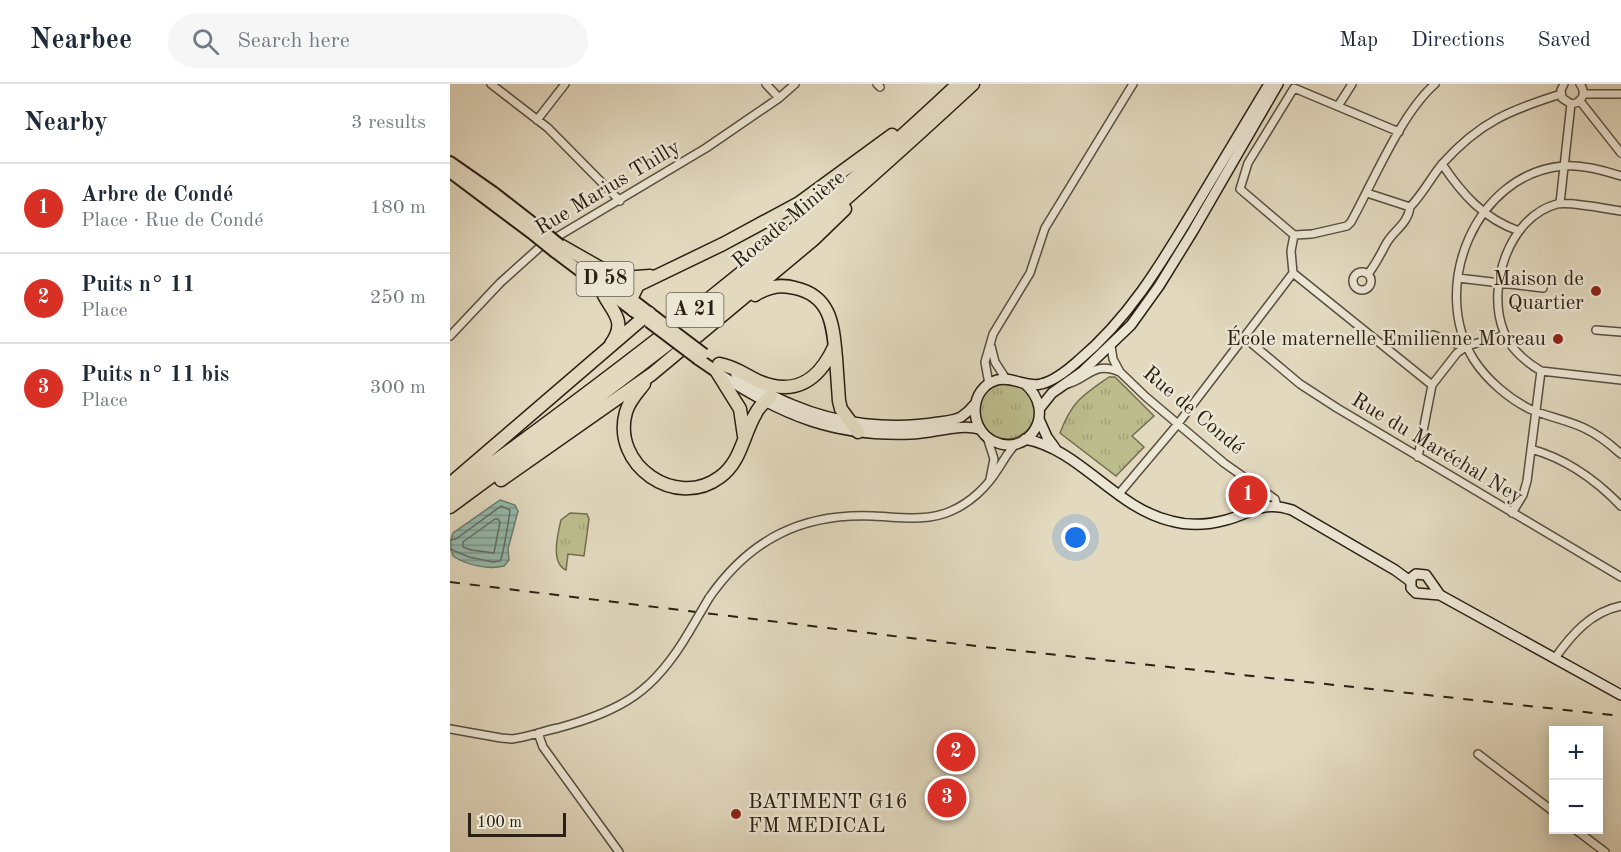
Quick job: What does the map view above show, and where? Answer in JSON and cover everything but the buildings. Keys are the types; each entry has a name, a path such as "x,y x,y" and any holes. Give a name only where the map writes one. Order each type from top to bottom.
{"highway":[{"name":"Rocade Minière","path":"450,494 728,285 864,170 958,84"},
{"name":"Rocade Minière","path":"450,507 626,377 740,288 973,84"},
{"path":"450,484 605,351 643,313 638,285 723,244 799,203 918,114 928,112"},
{"path":"450,514 652,374 813,240 866,190 916,136"},
{"name":"D 58","path":"450,162 494,192 536,231"},
{"name":"D 58","path":"450,172 536,231 718,368"},
{"path":"558,248 622,278 654,276"},
{"name":"D 58","path":"558,248 600,286 643,313"},
{"path":"600,286 618,322 614,339 605,351"},
{"path":"736,305 775,286 787,286 806,291 821,302 832,320 838,401 858,432"},
{"path":"744,443 740,409 718,368 726,365 773,386 798,385 818,374 835,346"},
{"path":"652,374 630,402 624,421 625,440 629,452 643,471 658,482 672,487 700,486 721,477 736,459 755,413 768,399"}],"main road":[{"path":"1056,450 1021,441 1004,444 987,437 979,429 974,413 978,396 989,384 1006,379 1035,386 1044,384 1076,363 1116,326 1159,268 1269,84"},
{"path":"1040,408 1052,393 1082,372 1131,325 1159,286 1278,84"},
{"name":"D 58","path":"718,368 804,419 858,432 903,434 939,432 965,427 979,429"},
{"path":"1021,441 1031,434 1039,419 1040,408 1038,398 1024,383"},
{"name":"D 58","path":"768,399 849,421 878,425 932,423 959,418 975,404"},
{"path":"1039,419 1056,450 1118,495 1150,514 1168,521 1189,524 1226,520 1262,506 1277,506"},
{"name":"Rue de Condé","path":"1277,506 1292,510 1411,578"},
{"path":"1440,595 1413,591 1411,578 1423,573 1440,595 1621,695"},
{"path":"1423,593 1428,590 1430,583"}],"street":[{"path":"491,84 548,128 620,201"},
{"path":"537,120 565,84"},
{"path":"766,84 779,98"},
{"name":"Rue Marius Thilly","path":"450,336 500,283 540,248 706,148 779,98 795,84"},
{"path":"989,384 985,362 999,323 1030,273 1045,228 1133,84"},
{"path":"1338,106 1352,84"},
{"path":"1399,132 1294,88 1248,163 1240,189 1294,235 1312,234 1347,226 1399,132 1423,96 1435,84"},
{"path":"1560,94 1564,84"},
{"path":"1580,84 1584,94"},
{"path":"1421,85 1423,96"},
{"path":"1560,94 1564,101 1571,104 1580,101 1584,94"},
{"path":"1368,274 1387,242 1407,220 1410,207 1442,164 1492,121 1526,105 1560,94"},
{"path":"1584,94 1621,94"},
{"path":"1580,101 1621,153"},
{"path":"1560,203 1571,104"},
{"path":"1442,164 1471,202 1482,212 1493,220 1519,231"},
{"path":"1621,176 1600,170 1563,166 1533,174 1518,182 1482,212 1471,230 1458,278 1458,313 1467,346 1474,360 1495,385 1520,403 1536,411 1563,419 1585,429 1621,454"},
{"path":"1367,193 1410,207"},
{"path":"1621,211 1560,203 1538,213 1519,231 1506,254 1498,282 1497,304 1504,334 1530,365 1541,371 1621,380"},
{"path":"1118,495 1177,425 1293,273 1291,251 1294,235"},
{"path":"1293,273 1432,385"},
{"path":"1458,278 1543,288"},
{"path":"1596,330 1621,332"},
{"path":"1418,457 1432,385 1457,353 1467,346 1504,334"},
{"path":"1433,335 1467,346"},
{"name":"Rue du Maréchal Ney","path":"1244,338 1300,384 1621,578"},
{"path":"990,344 995,362 1006,379"},
{"name":"Rue de Condé","path":"1111,346 1113,359 1120,372 1177,425 1224,463 1275,499 1277,506"},
{"name":"Rue de Condé","path":"1064,385 1079,381 1100,367 1120,372"},
{"path":"1512,513 1523,495 1527,482 1541,371"},
{"path":"987,437 994,459 990,479"},
{"path":"450,729 501,738 522,737 599,716 646,688 673,658 727,574 757,546 797,526 829,517 857,515 915,518 940,515 966,504 981,491 1021,441"},
{"path":"1531,449 1566,461 1598,483 1621,506"},
{"path":"1555,658 1578,628 1603,612 1621,606"},
{"path":"538,733 543,747 619,852"},
{"path":"1478,754 1549,808"},
{"path":"1581,834 1605,852"}],"green space":[{"path":"1109,377 1115,377 1154,416 1132,436 1144,447 1116,476 1060,433 1069,413 1079,400"},
{"path":"1007,383 1018,385 1027,391 1033,400 1035,411 1033,422 1027,431 1018,437 1007,439 996,437 987,431 981,422 979,411 981,400 987,391 996,385"},
{"path":"570,513 587,514 589,519 584,556 568,554 566,570 558,561 556,547 561,520"}],"water":[{"path":"500,500 515,505 518,511 508,549 509,560 504,566 478,566 453,556 451,539 453,533"}],"railway":[{"path":"450,582 984,647 1621,716"}],"place":[{"name":"Maison de Quartier","path":"1596,291"},
{"name":"École maternelle Emilienne Moreau","path":"1558,339"},
{"name":"Arbre de Condé","path":"1248,495"},
{"name":"Puits n° 11","path":"956,752"},
{"name":"Puits n° 11 bis","path":"947,798"},
{"name":"BATIMENT G16 FM MEDICAL","path":"736,814"}]}
